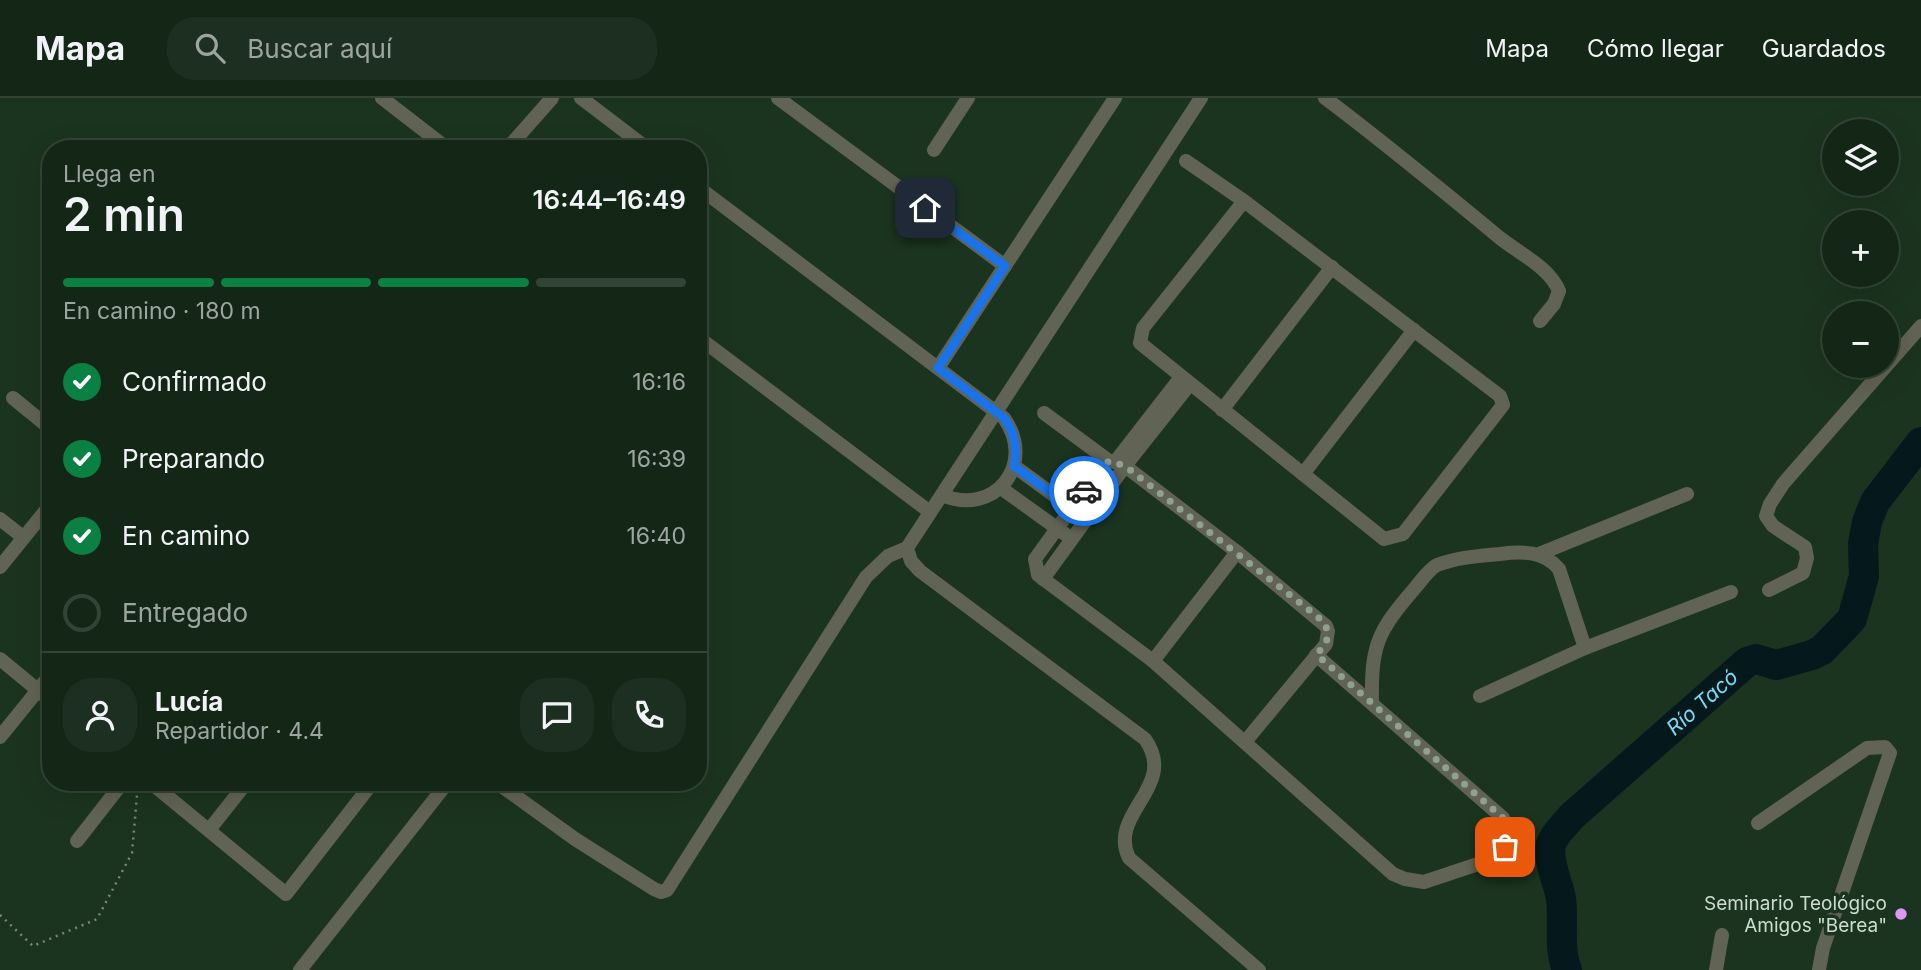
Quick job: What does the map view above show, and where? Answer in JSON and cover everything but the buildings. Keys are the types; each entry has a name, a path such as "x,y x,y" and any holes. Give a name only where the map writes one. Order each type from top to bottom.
{"street":[{"path":"382,98 436,140"},
{"path":"515,140 552,98"},
{"path":"581,98 636,140"},
{"path":"778,98 1005,266"},
{"path":"934,150 968,98"},
{"path":"938,368 1115,98"},
{"path":"508,791 575,839 654,889 661,892 667,890 866,577 888,556 907,548 1201,98"},
{"path":"1325,98 1552,277 1559,291 1540,321"},
{"path":"1186,161 1244,201 1332,267 1500,397 1503,405 1403,534 1384,539 1140,343 1143,328 1244,201"},
{"path":"707,194 997,411 1010,427 1016,456 1014,466 1001,488 977,500 959,501 942,495"},
{"path":"1222,410 1332,267"},
{"path":"1769,590 1803,573 1807,558 1805,547 1773,526 1766,516 1770,504 1783,484 1921,326"},
{"path":"1303,474 1414,330"},
{"path":"707,344 930,512"},
{"path":"1043,579 1087,519 1117,463 1186,380"},
{"path":"13,398 42,422"},
{"path":"1044,413 1237,552 1323,621 1328,638 1245,742"},
{"path":"1117,463 1100,469 1035,559 1036,570 1043,579 1153,661 1398,877 1424,882 1496,858 1507,840 1508,833 1503,818 1317,655"},
{"path":"1014,466 1087,519"},
{"path":"1001,488 1072,539"},
{"path":"1539,554 1687,495"},
{"path":"0,567 42,515"},
{"path":"0,519 23,537"},
{"path":"907,548 911,561 920,571 1145,739 1154,754 1155,771 1126,830 1124,844 1129,858 1259,970"},
{"path":"1153,661 1237,552"},
{"path":"1372,703 1371,666 1377,642 1391,616 1434,566 1465,557 1514,552 1539,554 1550,559 1559,569 1585,648"},
{"path":"1480,696 1585,648 1731,592"},
{"path":"0,659 42,693"},
{"path":"0,737 42,685"},
{"path":"1758,822 1867,748 1885,747 1890,753 1819,970"},
{"path":"77,841 115,791"},
{"path":"160,791 286,894 366,791"},
{"path":"209,830 240,791"},
{"path":"300,970 441,791"},
{"path":"1716,970 1721,935"}],"path":[{"path":"0,915 33,946 97,919 132,853 137,795 141,791"}],"waterway":[{"name":"Río Tacó","path":"1567,970 1562,943 1561,898 1550,857 1551,844 1555,837 1571,817 1747,662 1756,659 1776,665 1812,655 1822,650 1852,619 1864,576 1863,544 1867,522 1875,502 1921,442"}],"way so far":[{"path":"1084,491 1109,461 1125,466 1323,621 1328,638 1317,655 1503,818 1508,833 1505,847"}],"place":[{"name":"Seminario Teológico Amigos \"Berea\"","path":"1901,914"}],"route":[{"path":"925,208 1005,266 938,368 1004,418 1014,436 1014,466 1072,508 1084,491"}]}
